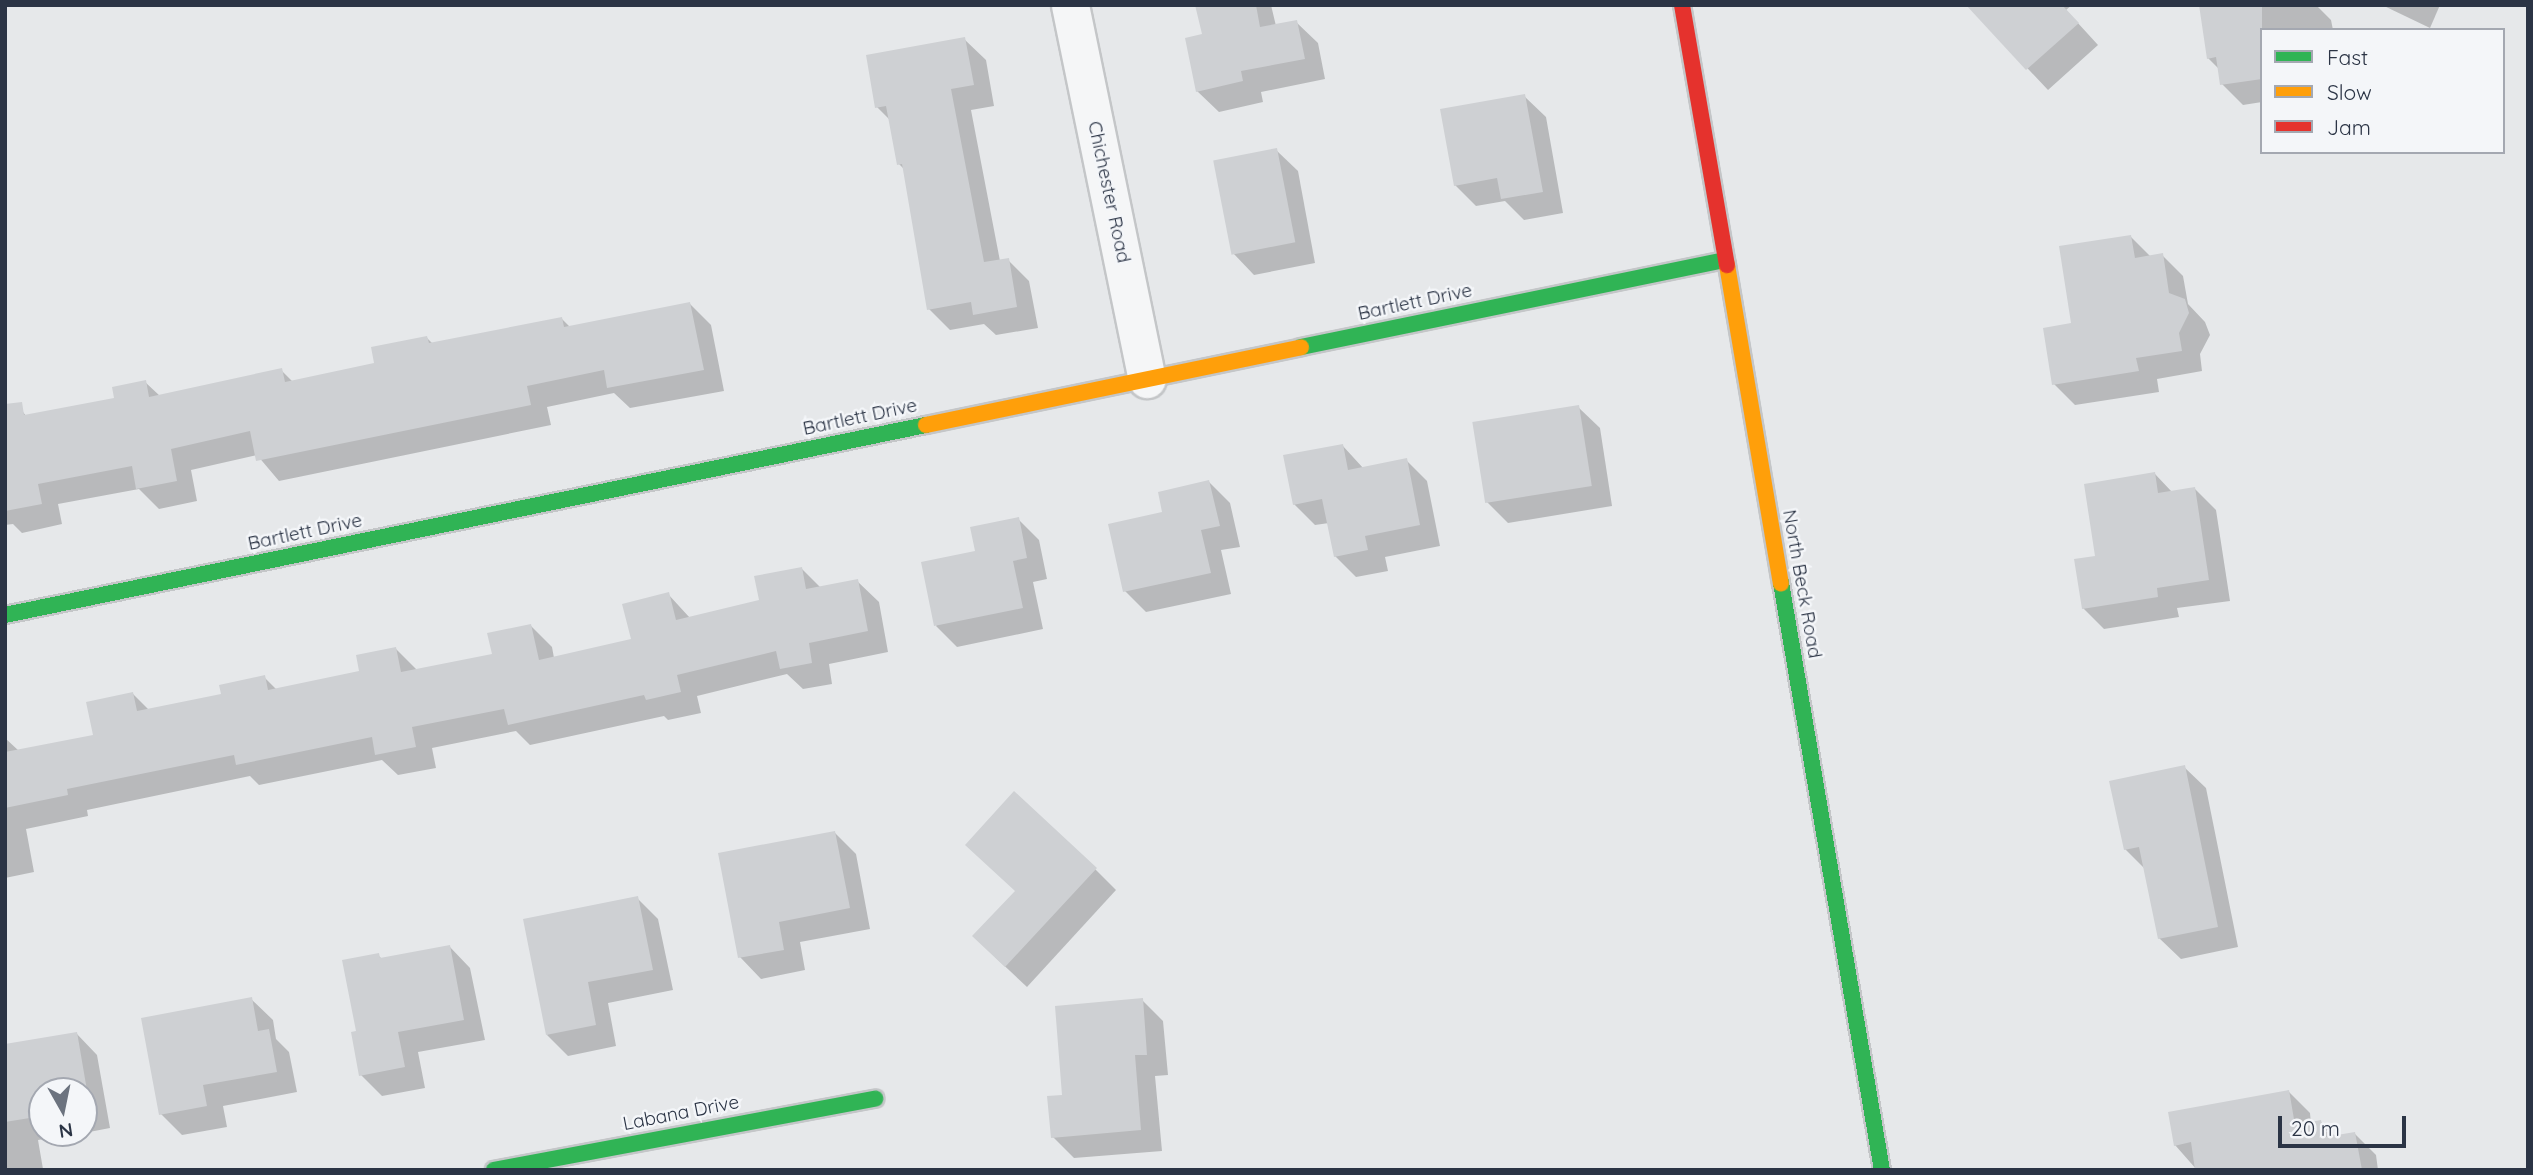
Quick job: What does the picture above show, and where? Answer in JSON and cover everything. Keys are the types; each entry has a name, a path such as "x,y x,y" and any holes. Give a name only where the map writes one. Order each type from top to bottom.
{"street":[{"name":"Chichester Road","path":"1070,5 1147,379"},
{"name":"North Beck Road","path":"1682,5 1882,1170"},
{"name":"Bartlett Drive","path":"5,615 1724,260"},
{"name":"Labana Drive","path":"494,1170 875,1098"}],"building":[{"path":"1195,5 1256,5 1260,27 1297,20 1305,59 1241,71 1243,81 1196,92 1185,38 1202,34"},
{"path":"1966,5 2062,5 2079,23 2026,70"},
{"path":"2199,5 2262,5 2260,79 2220,85 2216,57 2207,59"},
{"path":"965,37 974,85 951,89 984,262 1009,258 1017,307 973,315 971,302 927,310 902,164 897,165 886,106 875,108 866,55"},
{"path":"1525,94 1543,192 1501,199 1497,178 1454,186 1440,109"},
{"path":"1277,148 1295,242 1232,255 1213,160"},
{"path":"2131,235 2135,258 2163,253 2169,293 2185,299 2189,313 2179,333 2182,351 2136,358 2139,371 2052,385 2043,328 2071,323 2059,246"},
{"path":"690,302 704,370 607,388 604,370 527,386 531,405 256,461 250,431 171,449 177,481 136,489 132,466 38,484 42,504 5,511 5,404 22,402 24,415 114,398 112,387 146,380 149,397 282,368 285,382 374,363 371,347 427,336 429,343 562,317 564,327"},
{"path":"1579,405 1592,486 1485,503 1472,422"},
{"path":"1343,444 1348,470 1407,458 1420,525 1365,536 1368,550 1334,557 1322,499 1293,505 1283,455"},
{"path":"2155,472 2158,493 2195,487 2209,580 2157,588 2158,597 2082,609 2074,559 2095,556 2084,484"},
{"path":"1209,480 1220,526 1201,530 1211,573 1123,592 1108,524 1162,512 1158,492"},
{"path":"1019,517 1027,558 1013,561 1023,608 934,626 921,562 975,551 970,527"},
{"path":"802,567 806,589 858,579 868,631 809,643 812,663 780,669 776,651 677,675 681,692 646,700 644,695 508,725 504,709 412,727 416,747 375,755 372,737 236,765 234,755 67,789 68,795 5,808 5,752 93,735 86,702 133,692 137,711 221,694 219,685 265,675 268,690 359,671 356,655 396,647 401,672 492,654 487,633 531,624 539,660 631,639 622,604 669,592 676,620 759,600 754,576"},
{"path":"2185,765 2218,927 2158,939 2139,847 2124,850 2109,781"},
{"path":"1014,791 1097,868 1005,967 972,936 1015,891 965,845"},
{"path":"835,831 850,908 779,922 784,950 738,958 718,853"},
{"path":"638,896 653,970 588,982 596,1025 546,1035 523,919"},
{"path":"450,945 464,1020 398,1032 405,1067 359,1076 351,1032 356,1031 342,960 379,953 380,958"},
{"path":"252,997 258,1031 269,1029 277,1072 203,1085 207,1106 159,1115 141,1018"},
{"path":"1143,998 1147,1055 1135,1055 1141,1130 1051,1138 1047,1096 1062,1095 1055,1006"},
{"path":"77,1032 85,1077 28,1077 28,1118 5,1122 5,1044"},
{"path":"2289,1090 2295,1125 2321,1120 2325,1137 2355,1132 2362,1170 2195,1170 2191,1142 2174,1146 2168,1112"}],"traffic: fast":[{"path":"1301,347 1724,260"},
{"path":"5,615 926,425"},
{"path":"1781,583 1882,1170"},
{"path":"494,1170 875,1099"}],"traffic: slow":[{"path":"1727,265 1781,583"},
{"path":"926,425 1301,347"}],"traffic: jam":[{"path":"1682,5 1727,265"}]}
